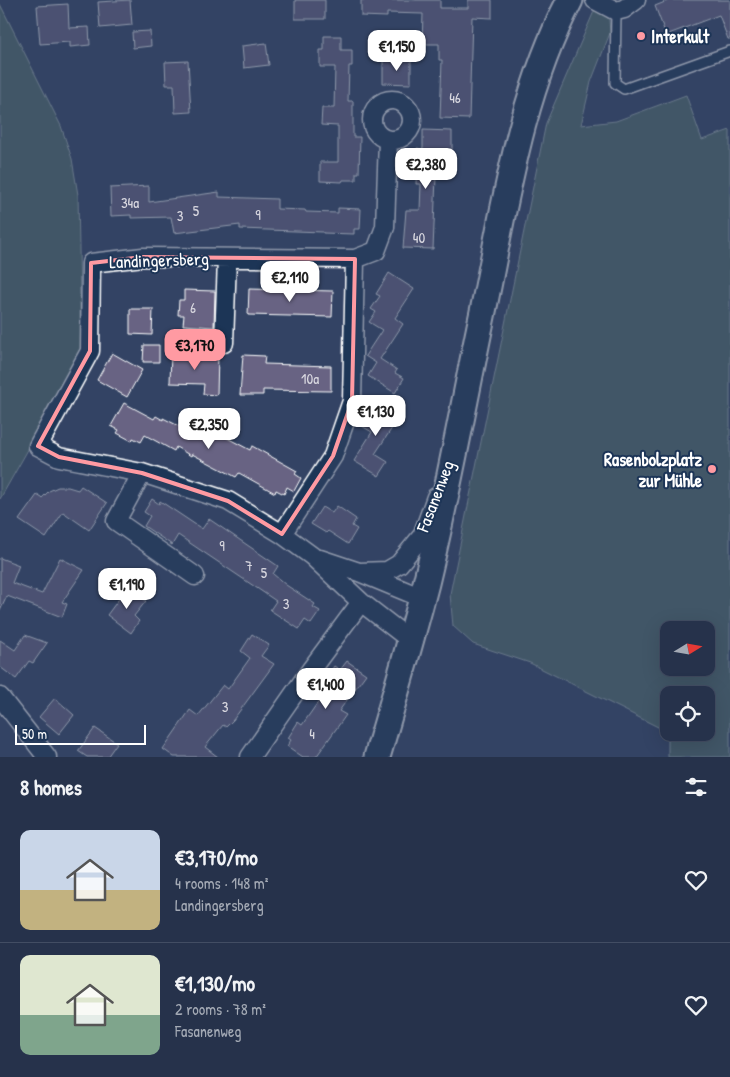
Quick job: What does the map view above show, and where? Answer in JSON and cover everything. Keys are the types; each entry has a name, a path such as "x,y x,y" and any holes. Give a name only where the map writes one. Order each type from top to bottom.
{"main road":[{"path":"376,757 422,598 528,104 543,60 560,18 570,0"}],"street":[{"path":"595,0 616,10 624,9 636,0"},
{"name":"Landingersberg","path":"38,446 90,351 91,263 142,257 355,259 376,251 384,227 388,140"},
{"name":"Landingersberg","path":"224,343 227,259"},
{"path":"282,534 333,456 352,401 355,259"},
{"name":"Fasanenweg","path":"359,572 387,572 399,564 422,536 457,440"},
{"name":"Fasanenweg","path":"38,446 59,457 142,473 228,500 282,534 312,556 361,602 410,640"},
{"path":"142,473 116,521 195,576"},
{"name":"Fasanenweg","path":"312,556 359,572 422,598"},
{"path":"250,757 361,602"},
{"path":"0,697 47,757"}],"lane":[{"path":"616,10 615,83 624,88 730,52"}],"highlighted area":[{"path":"143,257 355,259 352,401 333,456 282,534 228,501 142,473 59,457 38,446 90,351 91,263"}],"green space":[{"path":"0,4 61,126 72,159 78,195 81,356 0,499"},
{"path":"595,9 605,14 609,20 610,33 591,82 581,125 616,121 686,95 702,140 730,130 730,757 668,757 668,741 715,741 715,686 660,686 660,728 530,663 473,644 453,626 450,594 546,123"}],"building":[{"path":"130,0 132,25 100,28 98,2"},
{"path":"295,0 325,0 325,19 295,19"},
{"path":"361,0 440,0 440,8 468,8 468,0 492,0 492,18 472,17 469,119 440,118 442,60 439,60 439,44 422,44 423,14 387,13 387,17 361,16"},
{"path":"670,0 730,0 730,39 728,39 719,15 666,35 655,6"},
{"path":"68,4 69,28 89,27 90,45 70,47 70,42 40,44 37,6"},
{"path":"150,31 151,46 133,48 132,32"},
{"path":"324,36 341,36 341,50 352,50 352,66 349,66 348,101 353,101 353,137 360,137 359,173 356,173 356,180 343,180 342,182 320,181 320,162 338,162 338,126 321,125 322,108 334,108 335,67 320,67 320,50 324,50"},
{"path":"266,43 269,65 244,68 242,46"},
{"path":"383,60 411,60 411,84 383,83"},
{"path":"188,61 191,112 175,113 174,85 166,85 165,62"},
{"path":"423,130 452,131 452,153 437,153 433,249 403,248 406,210 420,210 421,184 416,184 417,148 423,149"},
{"path":"149,186 149,202 219,192 219,197 277,199 277,209 338,213 338,208 361,209 360,229 354,229 354,234 323,233 240,229 240,225 174,233 171,217 131,218 131,215 111,216 110,188"},
{"path":"389,273 414,289 395,318 403,324 380,359 397,370 395,373 404,378 395,393 368,376 376,363 365,356 382,330 369,322 376,312 371,309 380,296 376,294"},
{"path":"249,289 333,291 332,317 248,315"},
{"path":"184,290 215,291 214,327 183,325 184,315 178,315 179,300 184,300"},
{"path":"130,309 153,309 152,335 130,334"},
{"path":"144,345 159,345 159,362 143,362"},
{"path":"112,353 142,370 127,397 97,380"},
{"path":"171,353 218,355 217,395 203,394 204,384 170,383"},
{"path":"243,355 265,356 264,364 331,366 331,391 263,390 263,395 240,395"},
{"path":"376,400 391,409 389,414 398,419 375,454 388,462 379,476 354,461 372,432 360,425"},
{"path":"124,403 154,419 156,416 163,420 163,418 208,441 214,431 250,450 252,446 297,471 295,474 301,478 294,491 287,487 284,494 276,490 275,493 239,473 236,477 192,454 191,456 176,447 174,451 145,435 141,442 133,438 132,441 117,433 119,430 111,426"},
{"path":"81,486 107,503 89,530 63,512 46,538 19,520 37,495 42,498 49,491 58,487 78,490"},
{"path":"152,499 159,504 160,501 202,529 209,519 278,566 273,574 315,604 313,607 320,611 311,624 305,620 299,629 270,610 276,601 178,535 172,545 144,526 150,516 144,512"},
{"path":"337,506 356,519 352,526 357,529 348,544 328,531 326,533 311,524 322,507 332,513"},
{"path":"0,558 19,565 12,583 42,594 60,558 84,570 62,602 67,604 62,617 7,596 0,611"},
{"path":"127,588 146,601 134,616 139,621 131,633 107,615"},
{"path":"252,634 269,645 261,656 274,664 233,720 226,727 223,725 205,747 218,757 174,757 163,749 190,710 198,716 223,685 228,689 250,658 241,651"},
{"path":"25,635 47,643 33,663 29,661 16,679 0,667 0,640 15,650"},
{"path":"347,661 366,674 339,711 346,715 316,757 303,757 287,746 291,740 288,738 298,722 302,725 321,698 315,694 319,687 316,685 326,670 330,672 334,666 340,670"},
{"path":"55,698 74,715 59,734 39,717"},
{"path":"95,728 117,743 107,757 87,757 78,751"}],"place":[{"name":"Interkult","path":"641,36"},
{"name":"Rasenbolzplatz zur Mühle","path":"712,469"}]}
